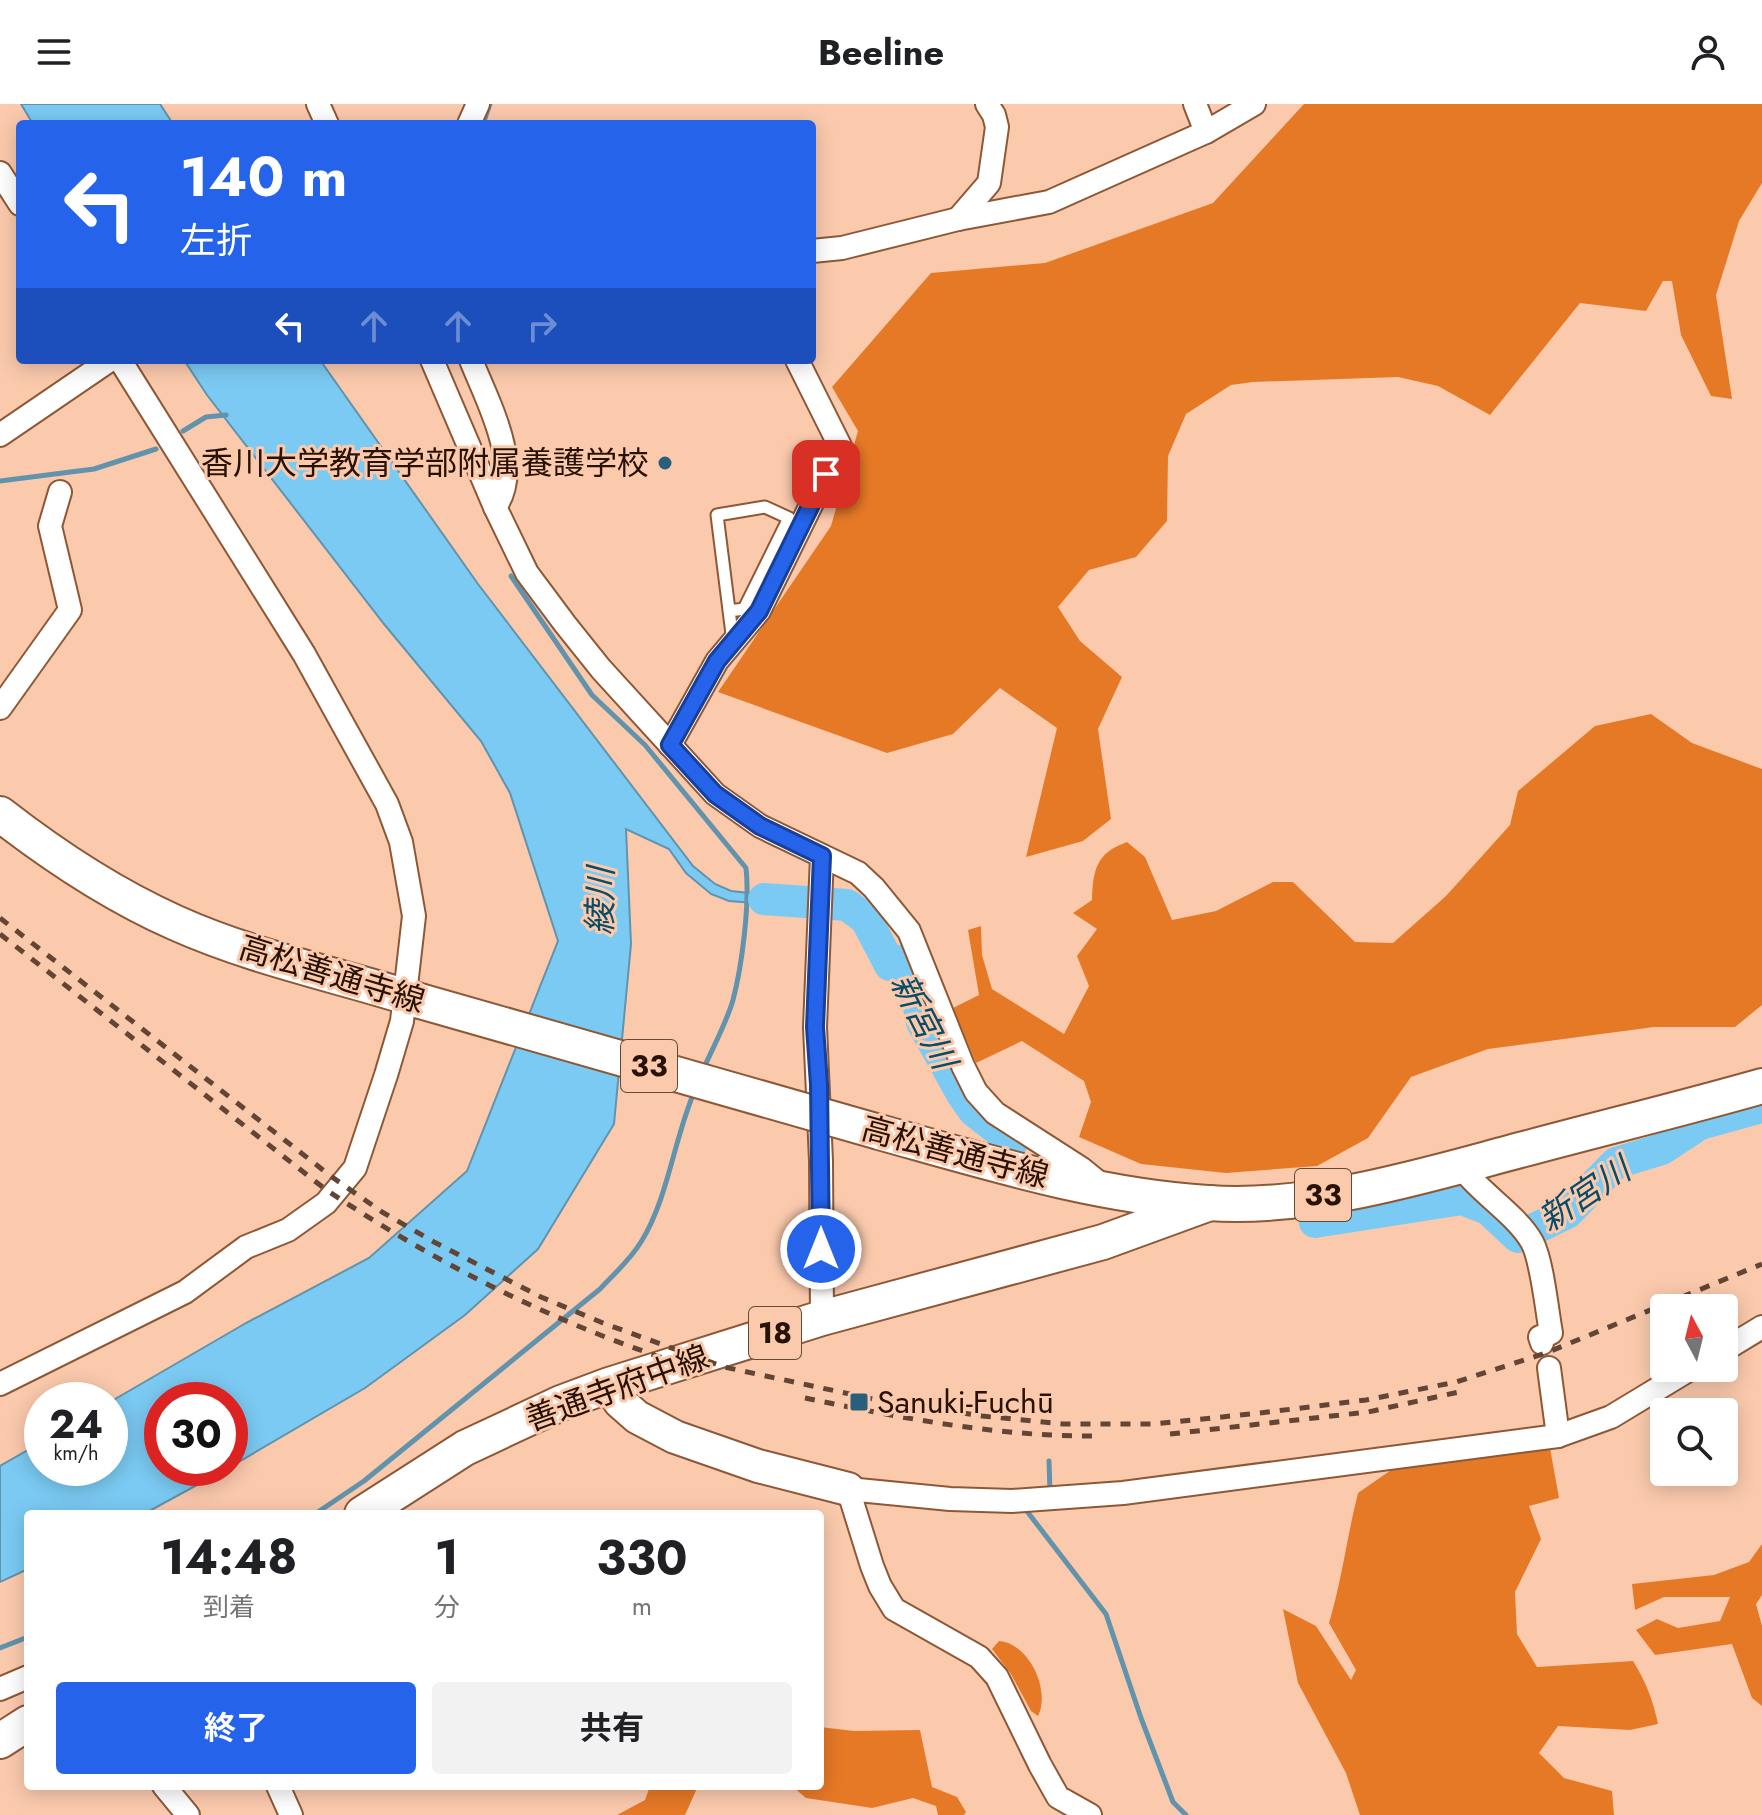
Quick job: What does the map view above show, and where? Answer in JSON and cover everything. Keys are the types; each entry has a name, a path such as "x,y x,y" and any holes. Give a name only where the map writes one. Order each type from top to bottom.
{"main road":[{"name":"高松善通寺線","path":"0,814 67,863 176,923 254,951 879,1132 1112,1193 1210,1203 1287,1200 1345,1192 1460,1166 1762,1086"},
{"path":"1112,1193 1121,1207 1124,1222 1123,1231 1117,1237"},
{"name":"善通寺府中線","path":"368,1510 465,1448 561,1403 609,1385 822,1318 1117,1237 1210,1203"},
{"path":"0,1741 24,1726"}],"street":[{"path":"958,219 989,183 997,127 987,104"},
{"path":"1195,104 1206,132"},
{"path":"816,251 842,248 958,219 1049,202 1206,132 1254,104"},
{"path":"0,173 16,198"},
{"path":"0,435 104,364"},
{"path":"0,1384 185,1292 246,1247 288,1230 326,1203 355,1168 402,1021 412,999 414,916 401,842 387,804 304,654 123,364"},
{"path":"434,364 527,573 601,669 715,794 760,826 858,873 892,907 909,931 976,1092 995,1113 1082,1169 1112,1193"},
{"path":"473,364 501,436 505,457 504,494 495,507"},
{"path":"670,745 717,661 759,611 840,446 799,364"},
{"path":"0,708 70,610 50,526 60,492"},
{"path":"822,856 815,1027 819,1084 822,1318"},
{"path":"1460,1166 1535,1246 1551,1333 1540,1337 1542,1343"},
{"path":"1738,1342 1762,1327"},
{"path":"1549,1368 1558,1436"},
{"path":"609,1385 620,1402 637,1417 675,1437 758,1466 848,1489 950,1499 1012,1501 1244,1478 1558,1436 1611,1417 1669,1382"},
{"path":"848,1489 872,1566 894,1609 979,1657 997,1677 1058,1797 1083,1808 1090,1815"},
{"path":"0,1689 24,1679"},
{"path":"167,1790 188,1815"},
{"path":"280,1790 291,1815"}],"lane":[{"path":"729,611 744,609 789,518 765,507 717,515 729,611 733,642"}],"shaded area":[{"path":"1304,104 1762,104 1762,183 1739,221 1716,295 1732,399 1711,396 1681,335 1672,281 1663,281 1646,311 1580,303 1490,415 1438,386 1398,377 1231,385 1186,414 1168,456 1167,521 1136,557 1089,570 1058,607 1080,641 1122,677 1098,729 1111,819 1083,841 1026,857 1057,728 1000,688 953,734 887,753 718,692 831,526 858,431 832,387 931,273 1045,263 1213,203"},
{"path":"1651,714 1692,743 1762,769 1762,1005 1735,1027 1654,1027 1488,1049 1411,1077 1368,1138 1317,1166 1226,1173 1141,1164 1079,1137 1091,1102 1084,1081 1022,1041 976,1063 953,1008 979,995 968,930 981,926 982,955 992,989 1064,1034 1089,986 1077,956 1097,929 1073,913 1092,900 1098,864 1117,846 1127,842 1145,857 1172,920 1216,911 1273,882 1293,882 1355,942 1393,943 1446,896 1510,825 1518,791 1595,726"},
{"path":"1550,1448 1559,1498 1529,1506 1541,1539 1515,1592 1517,1634 1537,1667 1633,1661 1642,1676 1658,1724 1630,1730 1558,1726 1539,1753 1564,1778 1612,1791 1614,1815 1360,1815 1346,1773 1298,1683 1283,1609 1316,1626 1351,1680 1356,1670 1329,1623 1358,1493 1394,1468"},
{"path":"1762,1544 1762,1595 1756,1604 1762,1626 1762,1706 1752,1698 1732,1644 1655,1655 1636,1630 1657,1619 1678,1628 1720,1621 1730,1597 1664,1597 1635,1610 1632,1584 1714,1575 1749,1562"},
{"path":"999,1641 1020,1650 1035,1670 1042,1694 1038,1716 1031,1711 1011,1674 992,1649"},
{"path":"824,1727 854,1731 920,1730 932,1787 957,1797 966,1812 964,1815 938,1815 936,1806 913,1798 872,1808 806,1798 797,1790 824,1790"},
{"path":"649,1790 696,1790 685,1815 617,1815 645,1800"}],"water":[{"path":"21,104 160,104 170,120 31,120"},
{"name":"綾川","path":"187,364 323,364 478,584 693,866 715,884 731,891 805,899 804,907 729,901 711,894 686,873 669,849 626,829 631,944 614,1124 538,1249 465,1315 365,1388 248,1456 248,1382 144,1382 246,1323 369,1258 467,1171 558,941 510,793 481,741 384,624 207,395"},
{"path":"144,1382 144,1486 195,1486 151,1510 24,1510 24,1571 0,1582 0,1466 24,1452 24,1486 128,1486 128,1392"}],"waterway":[{"path":"484,120 490,104"},
{"path":"183,431 206,417 226,415"},
{"path":"0,481 94,469 156,449"},
{"path":"511,576 592,695 645,745 746,868 746,916 736,986 727,1018 703,1070"},
{"name":"新宮川","path":"764,899 847,905 866,919 890,965 901,961 917,997 922,1022 962,1094 974,1111 1013,1141"},
{"path":"321,1510 364,1481 600,1289 627,1261 641,1242 658,1207 695,1090"},
{"name":"新宮川","path":"1315,1222 1462,1199 1488,1209 1518,1237 1567,1213 1616,1163 1662,1149 1700,1124 1762,1107"},
{"path":"1049,1461 1050,1492"},
{"path":"1031,1508 1026,1510 1106,1614 1173,1802 1186,1815"},
{"path":"0,1648 24,1639"}],"railway":[{"path":"0,918 332,1177 382,1212 434,1242 541,1297 724,1367 873,1399 982,1416 1063,1424 1154,1424 1366,1400 1456,1382 1546,1353 1762,1264"},
{"path":"0,934 325,1189 365,1215 488,1285 574,1324 663,1358"},
{"path":"1170,1434 1368,1412 1459,1392"},
{"path":"805,1398 988,1430 1098,1436"}],"place":[{"name":"香川大学教育学部附属養護学校","path":"665,463"},
{"name":"Sanuki-Fuchū","path":"859,1402"}],"route":[{"path":"821,1249 819,1084 815,1027 822,856 760,826 715,794 670,745 717,661 759,611 826,474"}]}
